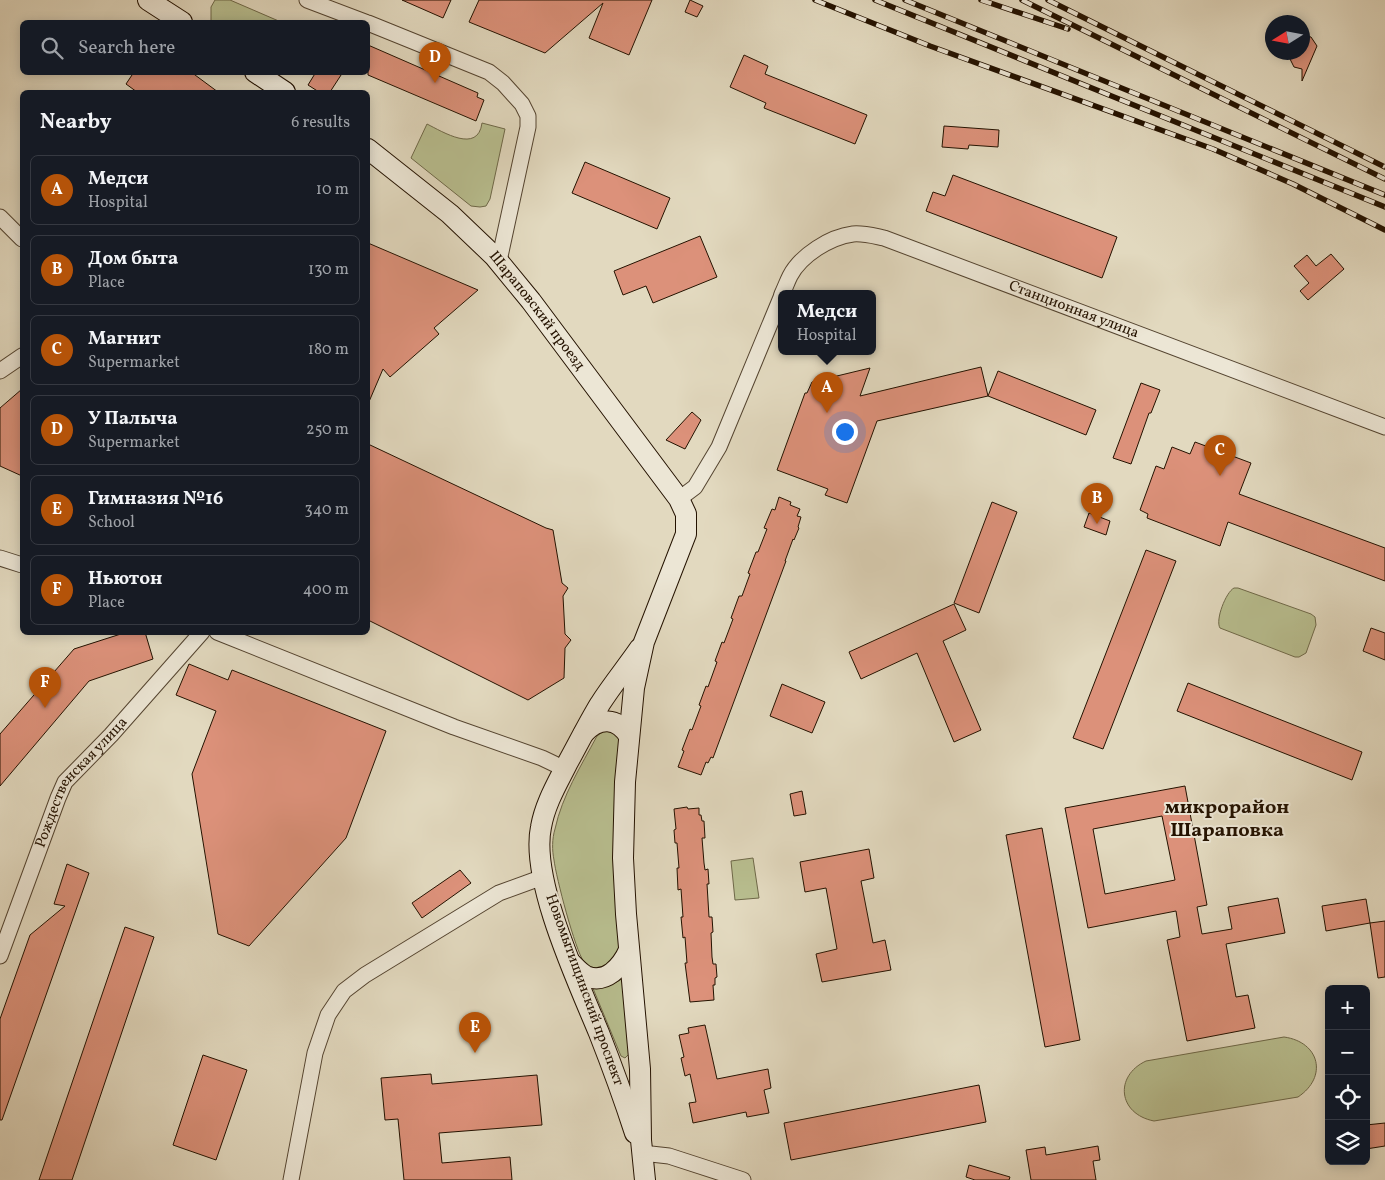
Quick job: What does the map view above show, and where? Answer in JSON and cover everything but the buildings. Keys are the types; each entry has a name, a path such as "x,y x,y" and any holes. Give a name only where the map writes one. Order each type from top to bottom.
{"main road":[{"path":"148,0 179,20"},
{"name":"Шараповский проезд","path":"370,151 450,214 498,261 531,301 679,499"},
{"name":"Новомытищинский проспект","path":"645,1180 642,1153 640,1069 623,858 625,782 634,688 644,642 686,534 686,514 679,499"},
{"name":"Новомытищинский проспект","path":"642,1153 617,1078 571,963 551,907 539,860 541,827 546,808 584,733 608,692 644,642"},
{"path":"584,733 589,727 607,721 623,726 629,736"},
{"path":"571,963 586,976 597,978 606,976 616,970 629,950"}],"street":[{"path":"307,0 358,20"},
{"path":"370,25 485,70 502,83 522,104 528,122 527,136 498,261"},
{"path":"0,218 20,237"},
{"name":"Станционная улица","path":"784,290 791,275 801,262 822,246 853,234 884,238 1385,427"},
{"name":"Станционная улица","path":"679,499 695,487 719,447 778,305"},
{"path":"0,371 20,357"},
{"path":"0,558 20,564"},
{"name":"Рождественская улица","path":"0,956 65,782 111,735 199,635"},
{"path":"225,635 454,726 542,758 565,769"},
{"path":"291,1180 315,1053 328,1015 344,991 364,975 499,893 543,877"},
{"path":"642,1153 669,1156 744,1180"}],"green space":[{"path":"215,0 230,0 276,20 211,20 211,7"},
{"path":"482,123 505,129 490,199 486,206 480,207 471,206 411,158 427,124 450,135 467,139 474,137 479,132"},
{"path":"1234,588 1315,617 1316,625 1306,653 1295,657 1220,628 1219,619 1222,606"},
{"path":"604,731 619,733 622,947 605,968 599,968 586,964 580,955 558,881 553,856 553,844 558,817 567,793 597,736"},
{"path":"753,858 759,898 735,900 731,861"},
{"path":"624,977 629,1054 625,1058 621,1056 592,986 617,982"},
{"path":"1284,1037 1296,1040 1306,1046 1316,1061 1314,1080 1298,1097 1154,1121 1142,1117 1133,1111 1127,1103 1124,1094 1129,1076 1146,1061"}],"railway":[{"path":"815,0 930,46 1213,149 1293,184 1385,230"},
{"path":"875,0 1385,207"},
{"path":"905,0 1385,195"},
{"path":"981,0 1068,29"},
{"path":"1022,0 1385,179"},
{"path":"1048,0 1385,167"}],"place":[{"name":"У Палыча","path":"435,83"},
{"name":"Медси","path":"827,413"},
{"name":"Магнит","path":"1220,476"},
{"name":"Дом быта","path":"1097,524"},
{"name":"Ньютон","path":"45,708"},
{"name":"Гимназия №16","path":"475,1053"}],"district":[{"name":"микрорайон Шараповка","path":"1227,820"}]}
